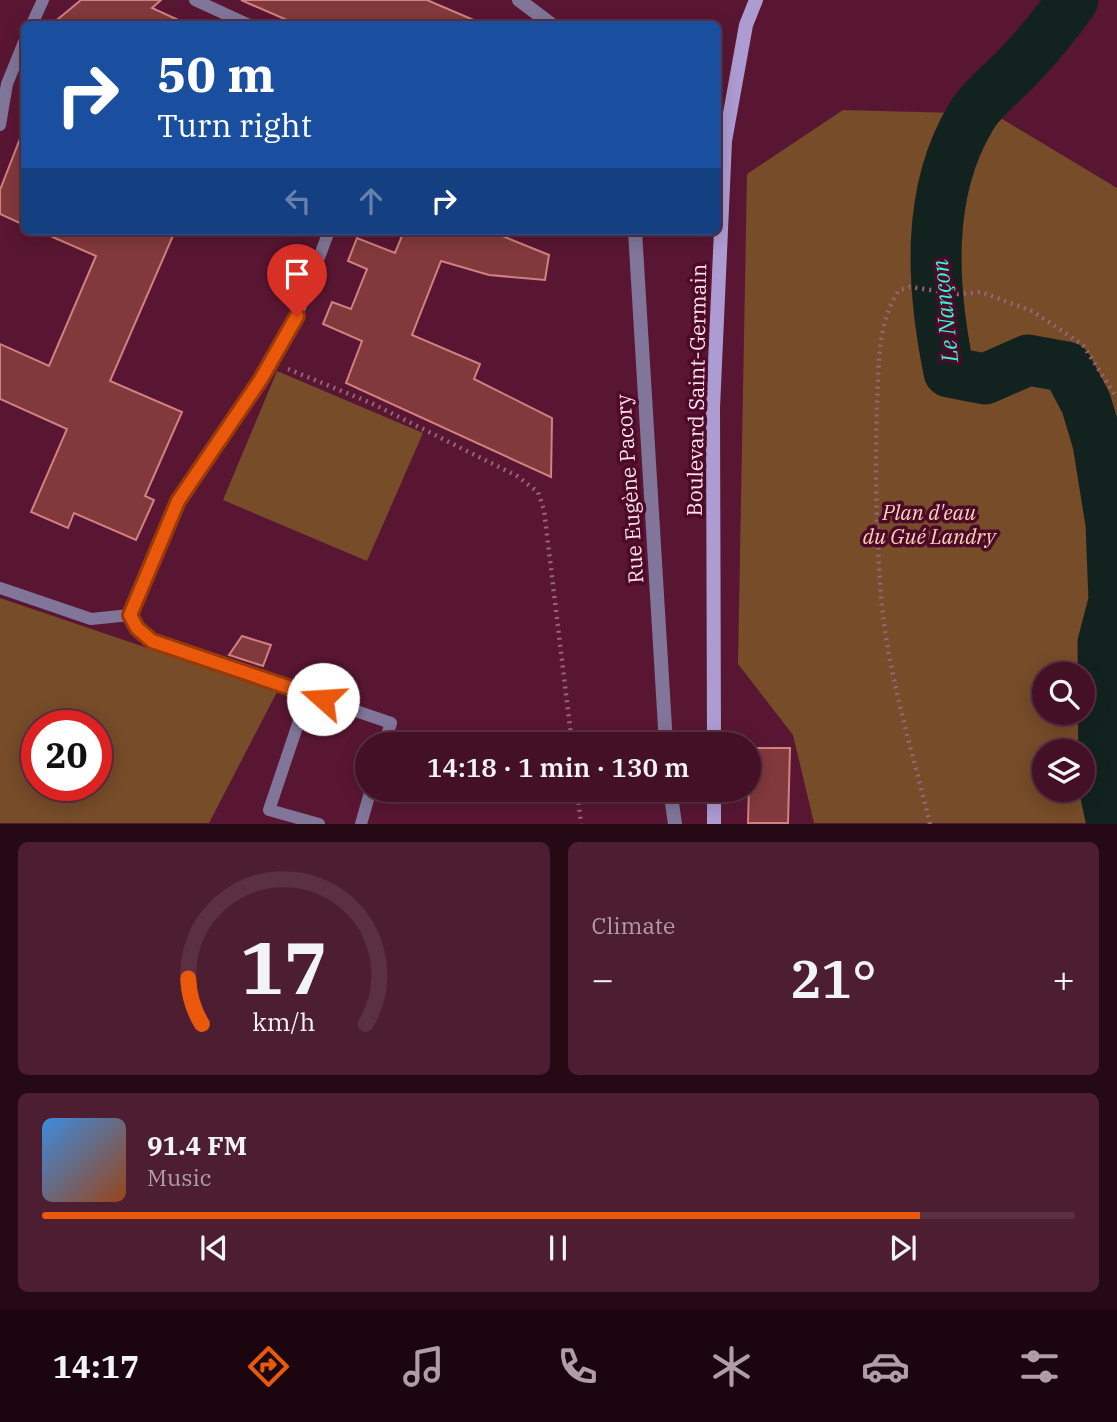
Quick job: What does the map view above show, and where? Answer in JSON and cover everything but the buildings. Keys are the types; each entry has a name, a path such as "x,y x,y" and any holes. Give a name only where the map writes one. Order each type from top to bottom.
{"main road":[{"name":"Boulevard Saint-Germain","path":"714,732 713,408 726,141 746,25 756,0"},
{"path":"713,802 714,824"}],"street":[{"path":"519,0 547,21"},
{"name":"Rue Eugène Pacory","path":"635,235 665,732"},
{"path":"672,802 675,824"}],"lane":[{"path":"33,21 43,0"},
{"path":"195,0 237,21"},
{"path":"0,125 7,84 21,49"},
{"path":"130,615 178,501 271,362 297,316 327,235"},
{"path":"0,588 91,619 130,615"},
{"path":"130,615 137,628 152,641 391,723 388,732"},
{"path":"300,692 299,721 269,810 318,824"},
{"path":"361,824 367,802"}],"path":[{"path":"930,824 897,690 880,583 876,445 879,352 887,309 899,290 910,287 958,294 981,292 1032,311 1083,345 1117,398"},
{"path":"271,362 371,403 517,476 538,492 544,510 571,732"},
{"path":"578,802 581,824"}],"green space":[{"name":"Plan d'eau du Gué Landry","path":"843,110 994,114 1117,188 1117,823 814,823 793,735 738,664 747,174"},
{"path":"277,371 423,433 367,561 223,500"},
{"path":"0,598 277,692 209,823 0,823"}],"waterway":[{"name":"Le Nançon","path":"1073,0 1015,70 980,104 956,146 939,209 936,274 949,372 985,379 1028,360 1067,367 1086,403 1098,443 1111,524 1114,601 1103,643 1104,786 1112,824"}],"route":[{"path":"297,316 261,379 178,501 130,615 137,628 152,641 323,699"}]}
